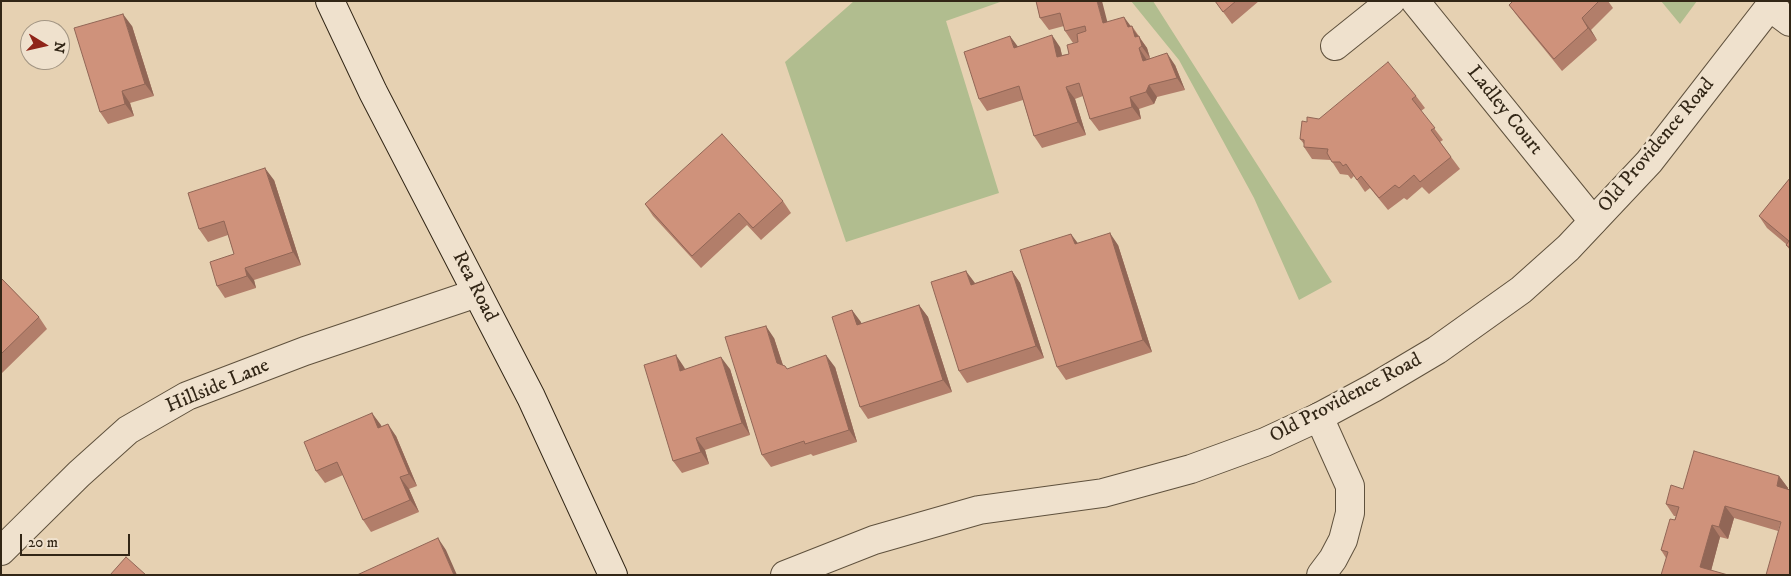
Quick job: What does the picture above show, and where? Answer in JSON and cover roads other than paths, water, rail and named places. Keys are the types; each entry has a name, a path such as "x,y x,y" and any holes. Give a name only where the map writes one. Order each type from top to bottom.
{"street":[{"name":"Rea Road","path":"330,1 373,92 532,398 613,575"},
{"path":"1335,46 1391,1"},
{"name":"Ladley Court","path":"1415,1 1593,221"},
{"name":"Old Providence Road","path":"785,575 874,540 980,510 1103,493 1191,469 1265,442 1319,417 1373,388 1437,350 1521,290 1568,248 1649,162 1778,10"},
{"name":"Hillside Lane","path":"1,551 79,474 128,430 187,396 305,352 477,293"},
{"path":"1319,417 1350,486 1350,513 1344,540 1321,575"}]}
